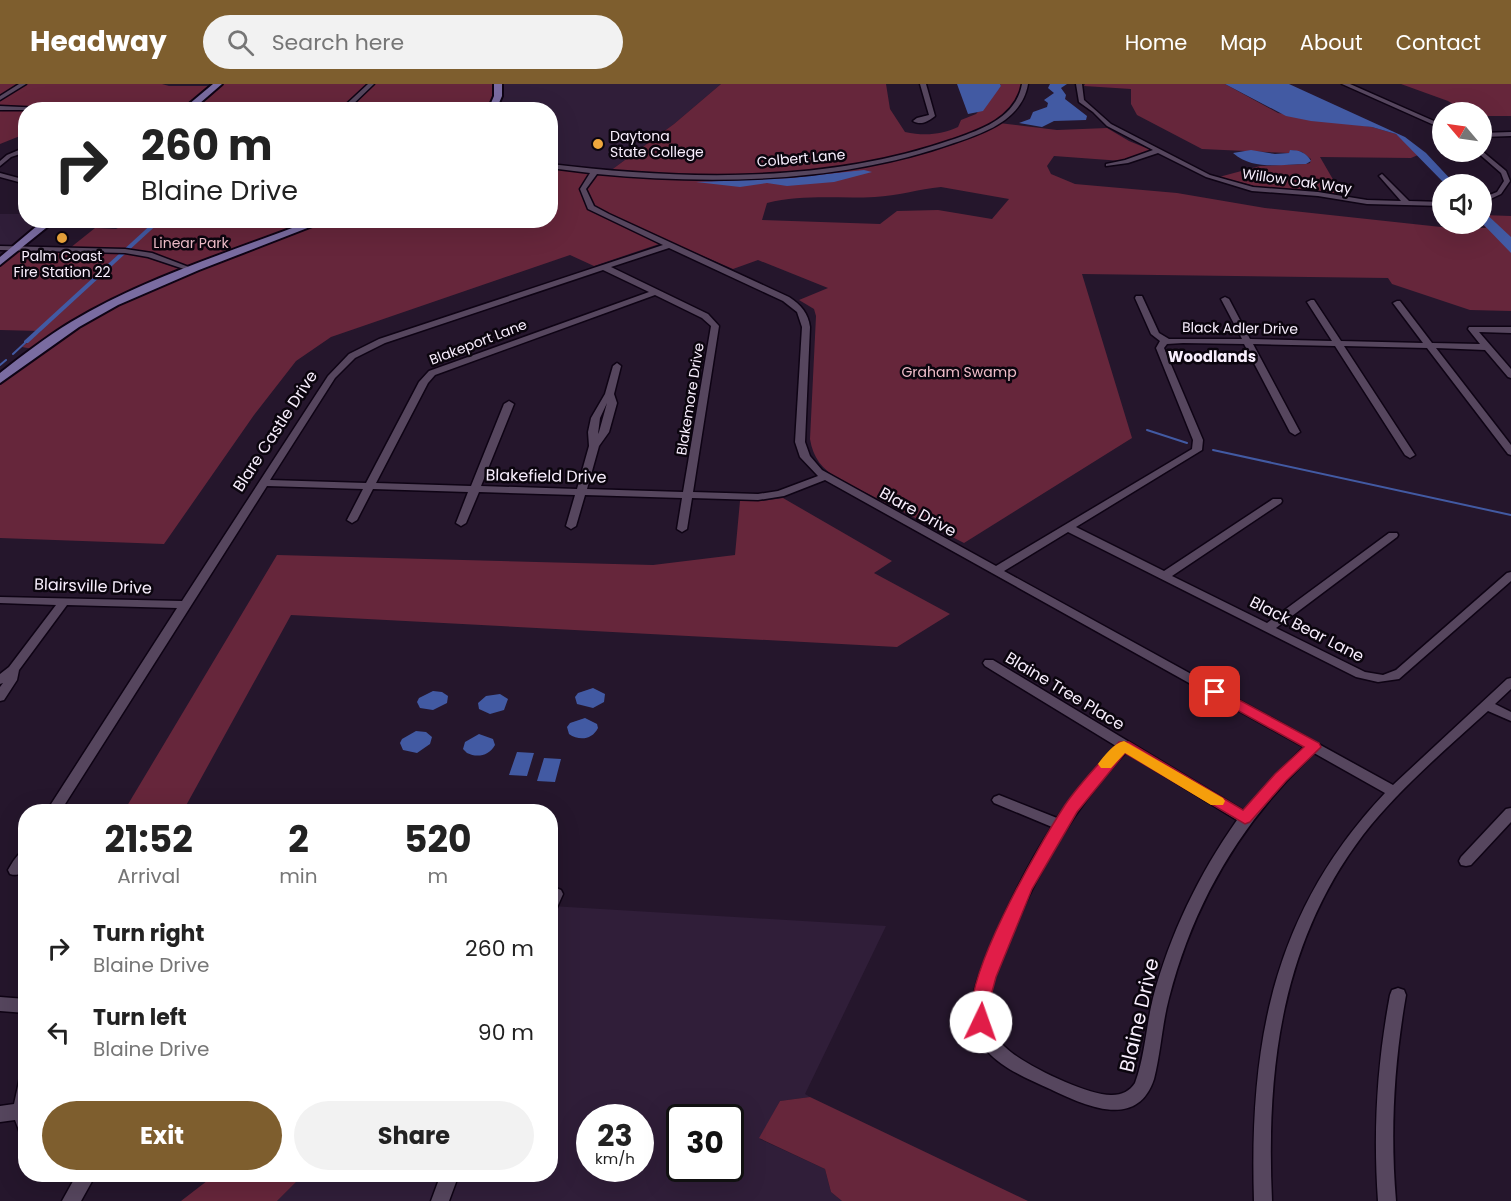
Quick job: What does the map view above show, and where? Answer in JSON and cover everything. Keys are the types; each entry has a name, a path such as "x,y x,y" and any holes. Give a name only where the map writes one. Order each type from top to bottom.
{"main road":[{"path":"196,102 218,84"},
{"path":"495,102 498,84"},
{"path":"0,262 41,228"},
{"path":"0,379 35,349 84,317 126,296 190,269 301,228"}],"street":[{"path":"0,98 22,84"},
{"path":"351,102 370,84"},
{"path":"923,84 932,115 926,119"},
{"name":"Colbert Lane","path":"558,167 665,175 755,175 826,169 897,158 944,145 993,125 1017,105 1024,95 1025,84"},
{"name":"Willow Oak Way","path":"1078,84 1081,101 1095,111 1105,123 1208,177 1252,189 1318,194 1367,202 1432,204"},
{"path":"1345,84 1432,122"},
{"path":"0,108 18,109"},
{"path":"1492,135 1511,134"},
{"path":"1107,165 1126,162 1158,151"},
{"path":"0,164 18,152"},
{"path":"1492,162 1504,172 1508,186 1492,196"},
{"name":"Blare Drive","path":"595,171 583,189 591,207 667,246 786,299 803,313 806,327 800,442 804,456 825,477 1395,792"},
{"path":"0,175 18,180"},
{"path":"1382,176 1408,204"},
{"name":"Blare Castle Drive","path":"58,804 336,370 352,356 382,341 667,246"},
{"path":"0,248 127,251 149,255 190,269"},
{"name":"Blakemore Drive","path":"604,267 705,316 715,326 688,494"},
{"name":"Blakeport Lane","path":"352,520 424,382 432,373 656,292"},
{"path":"1139,298 1154,333 1166,341"},
{"path":"1225,300 1295,432"},
{"path":"1311,302 1410,455"},
{"path":"1397,303 1511,452"},
{"path":"1511,330 1472,329 1511,375"},
{"name":"Black Adler Drive","path":"996,571 1197,450 1198,440 1160,348 1161,344 1166,341 1488,347"},
{"path":"571,526 594,446 603,435 609,415 612,403 609,394 617,366"},
{"path":"461,523 509,405"},
{"name":"Blakefield Drive","path":"263,483 769,496 825,477"},
{"path":"682,529 688,494"},
{"path":"1164,576 1277,501"},
{"name":"Black Bear Lane","path":"1069,528 1358,674 1372,678 1389,678 1404,669 1511,574"},
{"path":"1268,628 1393,535"},
{"name":"Blairsville Drive","path":"0,600 185,605"},
{"path":"0,680 14,670 64,602"},
{"name":"Blaine Tree Place","path":"988,663 1124,746"},
{"path":"0,697 11,680 14,670"},
{"path":"1263,1201 1260,1142 1264,1078 1272,1023 1292,948 1307,912 1334,866 1359,831 1395,792 1511,682"},
{"path":"1487,705 1511,717"},
{"path":"1124,746 1245,818"},
{"name":"Blaine Drive","path":"1124,746 1092,781 1060,825 1024,888 1008,923 982,996 981,1022 993,1047 1018,1067 1091,1099 1115,1103 1131,1098 1143,1086 1160,1005 1178,943 1213,868 1245,818 1286,772 1314,747"},
{"path":"999,800 1060,825"},
{"path":"1466,861 1511,813"},
{"path":"15,870 18,866"},
{"path":"1387,1201 1383,1145 1384,1082 1398,995"},
{"path":"0,1004 18,1005"},
{"path":"0,1114 18,1118"},
{"path":"71,1201 82,1182"},
{"path":"440,1201 447,1182"}],"shaded area":[{"name":"Daytona State College","path":"501,84 721,84 674,124 610,171 558,166 558,102 500,102 502,94"},
{"path":"0,214 18,214 18,228 38,228 15,247 0,247"},
{"path":"558,906 886,926 805,1094 810,1097 780,1101 760,1139 825,1169 831,1192 842,1201 277,1201 296,1182 558,1182"}],"green space":[{"path":"0,84 212,86 193,102 18,102 18,137 0,144"},
{"path":"221,84 495,84 495,95 491,102 198,102"},
{"path":"721,84 886,84 890,109 905,132 926,134 945,132 958,127 961,120 976,114 1001,86 1000,84 1021,84 1019,96 1013,106 995,122 984,128 951,141 867,162 825,168 739,174 610,171 674,124"},
{"path":"1085,84 1225,84 1278,113 1372,127 1396,134 1418,155 1411,158 1320,157 1342,195 1263,188 1219,177 1260,166 1306,164 1310,163 1311,159 1302,152 1291,150 1289,153 1202,149 1137,115 1131,104 1131,89 1084,86"},
{"path":"1401,84 1511,84 1511,116 1492,116 1492,102 1448,101"},
{"name":"Graham Swamp","path":"999,123 1057,130 1107,128 1151,150 1122,161 1054,156 1047,166 1051,174 1075,184 1177,193 1265,208 1432,226 1432,234 1492,234 1492,215 1511,216 1511,311 1470,310 1392,284 1388,278 1082,274 1132,438 964,543 839,479 823,467 816,457 810,439 816,316 814,309 799,300 828,288 758,260 733,269 668,241 594,266 570,255 331,337 296,361 254,415 164,544 0,538 0,384 39,349 74,325 190,271 310,228 558,228 558,168 677,177 794,172 899,158 933,149","holes":["941,187 1009,199 992,219 938,210 897,211 880,224 762,220 767,203 780,200 883,196"]},
{"name":"Linear Park","path":"95,228 299,228 191,267 144,251 70,248"},
{"path":"23,250 125,253 145,256 184,270 33,349 22,347 41,331 0,330 0,265 15,253"},
{"path":"783,498 892,561 874,573 950,614 897,647 291,615 187,804 128,804 277,555 653,565 735,555 740,501"},
{"path":"810,1097 1028,1201 842,1201 831,1192 825,1169 759,1138 780,1101"},
{"path":"206,1182 296,1182 277,1201 181,1201"}],"water":[{"path":"957,84 1000,84 1001,86 983,111 968,114"},
{"path":"1050,84 1067,84 1061,88 1066,95 1065,99 1087,116 1086,120 1054,121 1042,127 1019,123 1030,119 1033,112 1047,107 1048,103 1044,100 1054,93 1048,88"},
{"path":"1225,84 1289,84 1405,137 1426,153 1446,174 1435,174 1396,134 1372,127 1286,116"},
{"path":"1251,150 1275,154 1289,153 1290,150 1297,151 1305,154 1311,161 1306,164 1258,164 1241,159 1233,153"},
{"path":"864,170 872,172 834,182 787,186 767,183 740,187 696,182 790,178"},
{"path":"1492,219 1511,237 1511,253 1492,233"},
{"path":"593,688 605,694 604,702 593,708 577,704 575,697 578,693"},
{"path":"433,691 442,692 448,696 447,703 433,710 420,708 417,702 419,698"},
{"path":"500,694 508,699 504,710 490,714 479,709 478,703 486,696"},
{"path":"585,718 597,724 598,728 592,735 577,738 569,734 567,727 570,723"},
{"path":"416,731 426,732 432,737 430,744 417,753 403,750 400,743 402,739"},
{"path":"479,734 493,739 495,745 490,752 482,755 467,753 463,749 465,742"},
{"path":"517,752 534,753 527,776 509,775"},
{"path":"544,758 561,759 555,782 537,781"}],"waterway":[{"path":"26,342 151,228"},
{"path":"13,354 26,342"},
{"path":"0,365 6,360"},
{"path":"1147,430 1187,443"},
{"path":"1213,450 1511,515"}],"slow traffic":[{"path":"1106,764 1124,746 1217,801"}],"place":[{"name":"Daytona State College","path":"598,144"},
{"name":"Palm Coast Fire Station 22","path":"62,238"}],"district":[{"name":"Woodlands","path":"1212,356"}],"route":[{"path":"981,1022 980,1003 987,977 1024,888 1071,808 1102,768 1124,746 1245,818 1280,777 1314,747 1215,692"}]}
